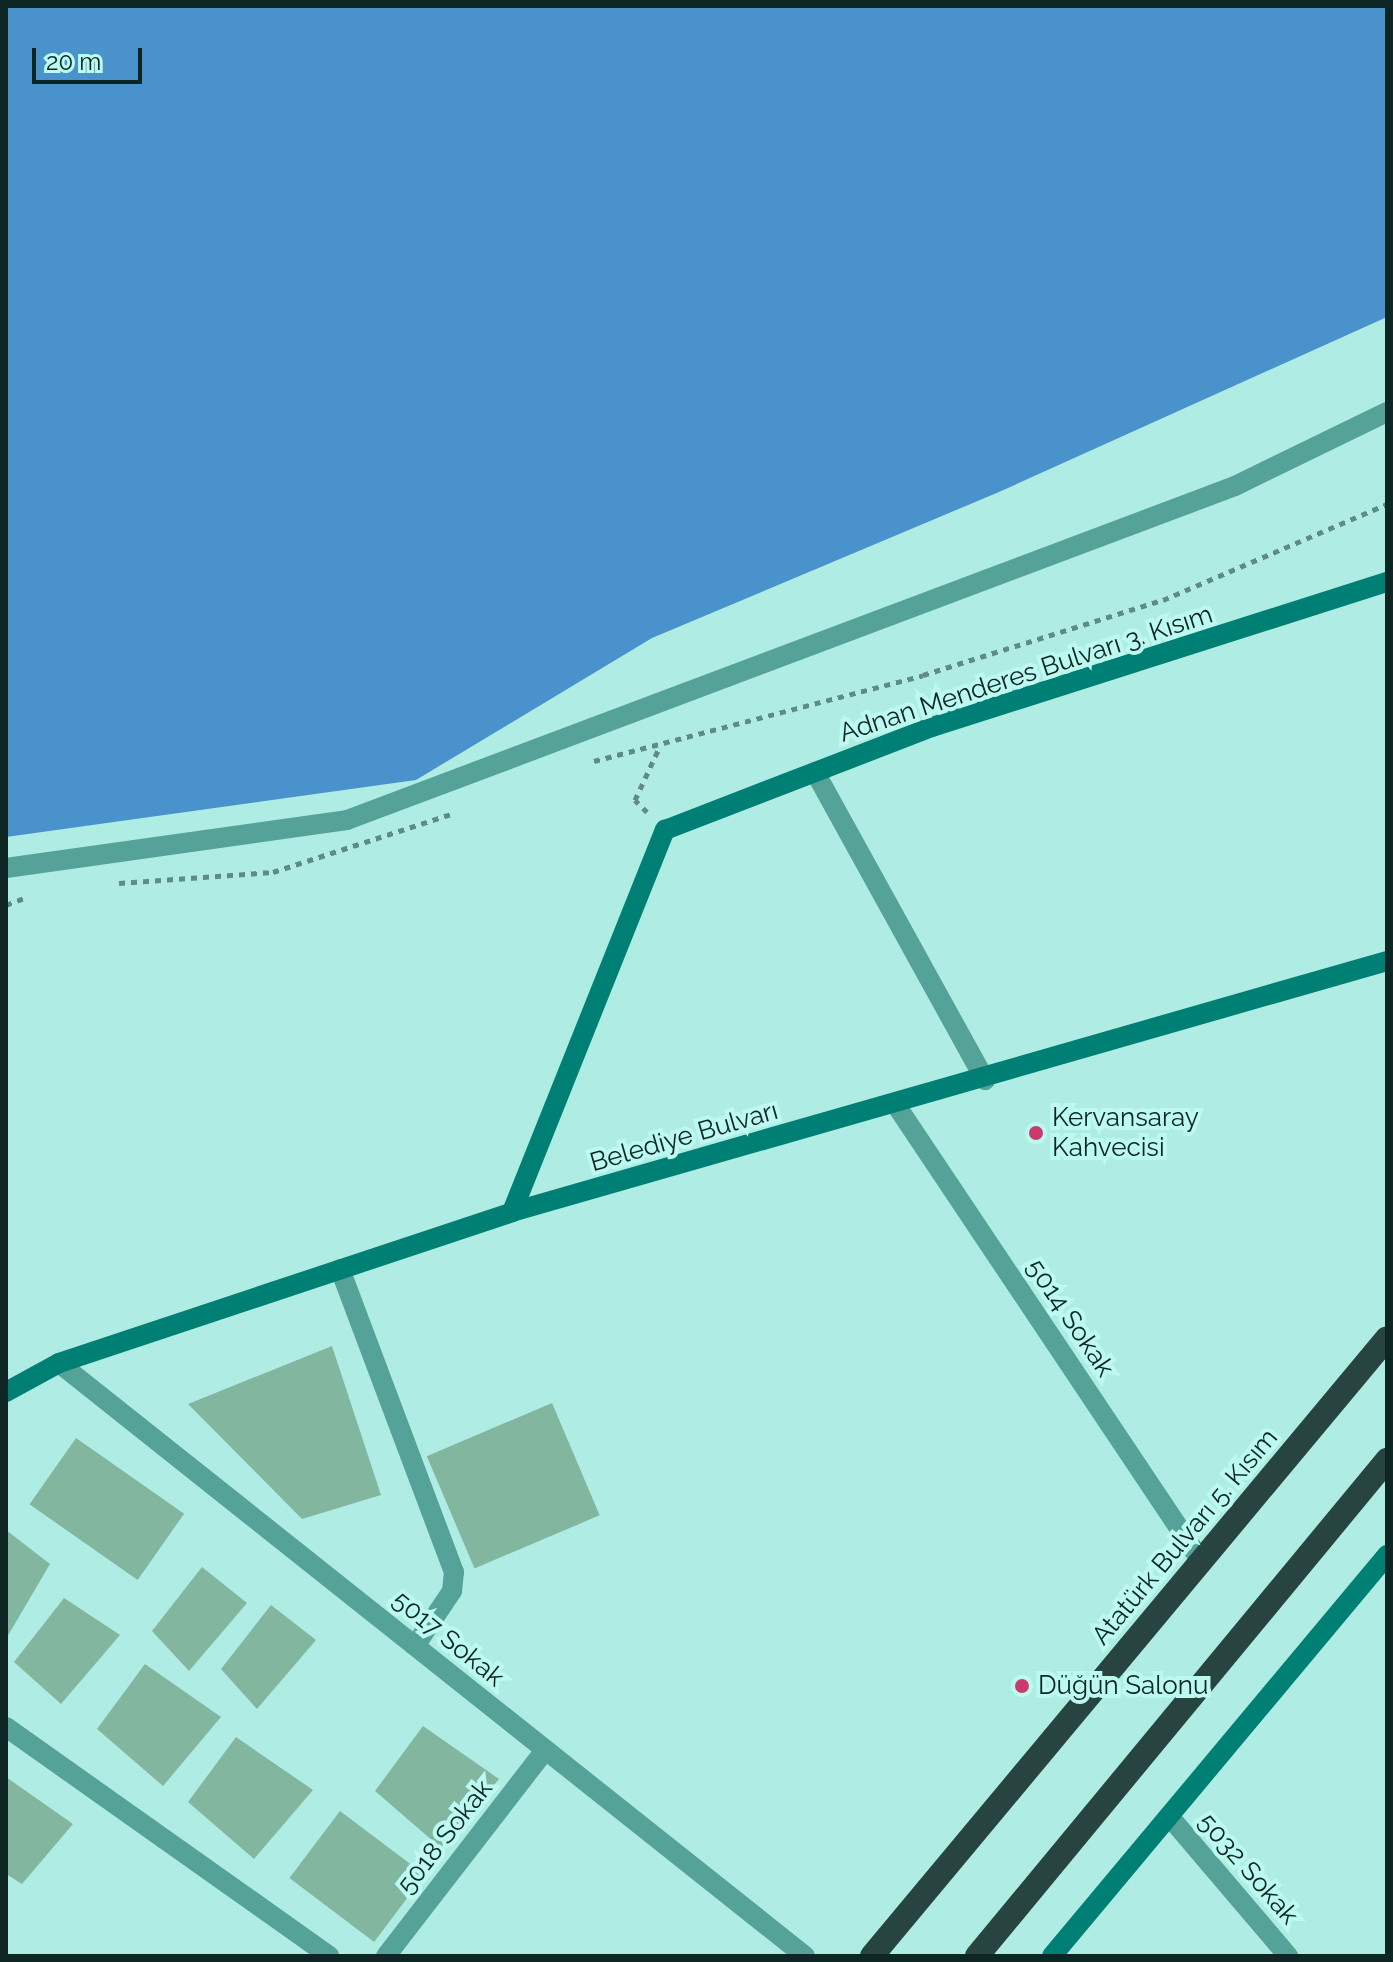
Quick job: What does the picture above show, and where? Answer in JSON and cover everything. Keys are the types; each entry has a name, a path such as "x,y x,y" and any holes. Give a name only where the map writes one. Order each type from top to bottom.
{"highway":[{"name":"Atatürk Bulvarı 5. Kısım","path":"872,1956 1387,1338"},
{"path":"977,1956 1387,1460"}],"street":[{"path":"6,868 347,820 1235,486 1387,412"},
{"name":"Adnan Menderes Bulvarı 3. Kısım","path":"665,830 932,727 1387,582"},
{"path":"815,772 985,1080"},
{"path":"512,1212 665,830"},
{"name":"Belediye Bulvarı","path":"6,1392 59,1363 512,1212 985,1080 1387,961"},
{"name":"5014 Sokak","path":"896,1105 1201,1561"},
{"path":"340,1269 454,1572 452,1591 415,1646"},
{"name":"5017 Sokak","path":"59,1363 805,1956"},
{"path":"1052,1956 1385,1560"},
{"path":"6,1727 329,1956"},
{"name":"5018 Sokak","path":"386,1956 545,1750"},
{"name":"5032 Sokak","path":"1169,1816 1288,1956"}],"path":[{"path":"584,763 659,747 1163,600 1387,504"},
{"path":"659,747 635,800 665,830"},
{"path":"107,883 273,872 464,810"}],"water":[{"path":"6,6 1387,6 1387,317 999,492 652,638 416,780 6,837"}],"building":[{"path":"332,1346 381,1495 302,1519 188,1404"},
{"path":"552,1403 600,1515 474,1568 427,1456"},
{"path":"76,1438 184,1514 138,1580 30,1504"},
{"path":"6,1530 50,1564 6,1639"},
{"path":"202,1567 247,1603 189,1671 152,1631"},
{"path":"64,1598 120,1635 61,1704 14,1662"},
{"path":"271,1605 316,1640 257,1709 221,1669"},
{"path":"145,1664 221,1717 163,1786 97,1729"},
{"path":"423,1726 499,1779 441,1848 375,1791"},
{"path":"236,1737 313,1790 254,1859 188,1802"},
{"path":"6,1777 73,1824 22,1884 6,1874"},
{"path":"340,1811 425,1875 374,1942 289,1878"}],"place":[{"name":"Kervansaray Kahvecisi","path":"1036,1133"},
{"name":"Düğün Salonu","path":"1022,1686"}]}
